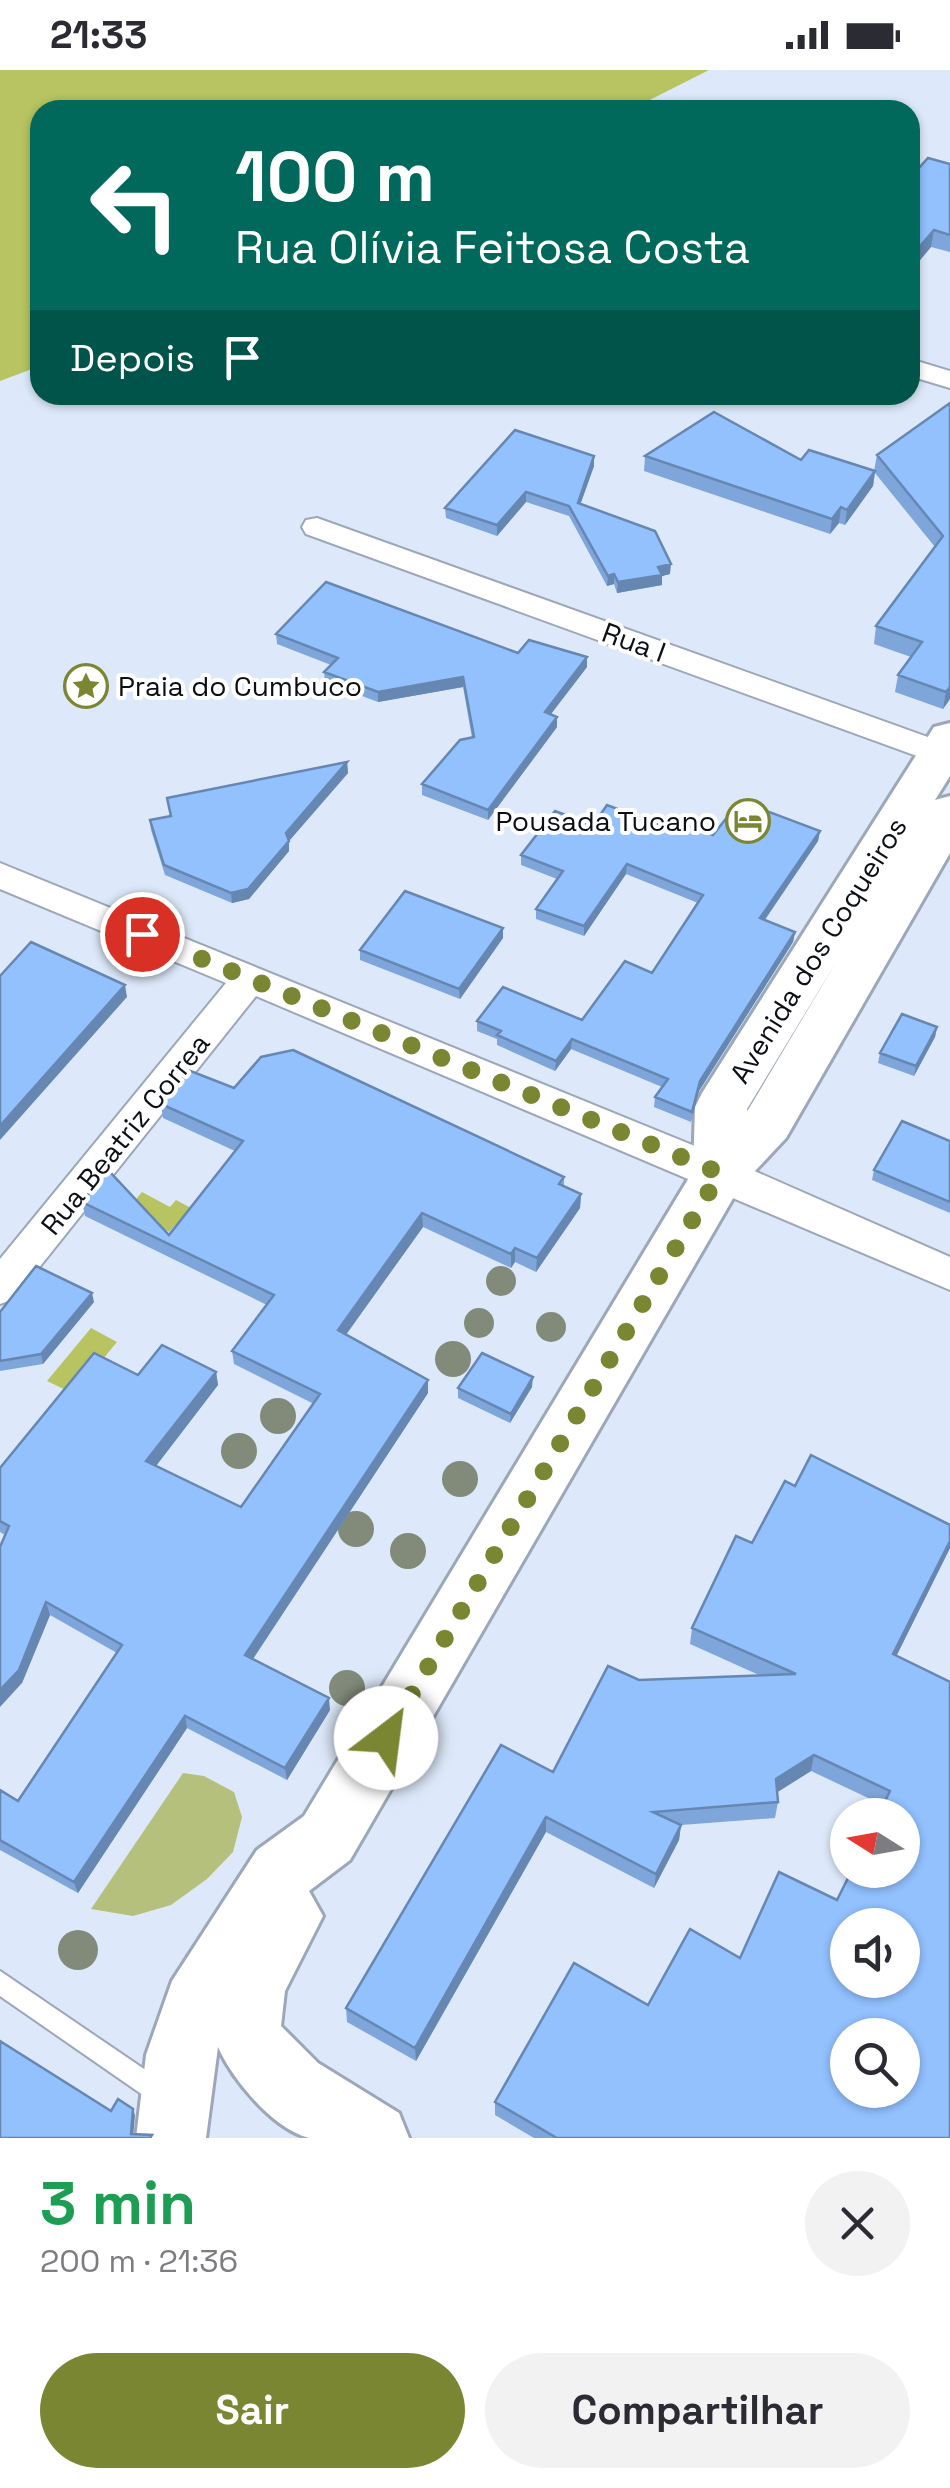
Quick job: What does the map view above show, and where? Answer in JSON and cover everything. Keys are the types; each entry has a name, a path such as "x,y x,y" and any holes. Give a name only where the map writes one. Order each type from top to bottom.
{"main road":[{"name":"Avenida dos Coqueiros","path":"720,1173 722,1107 946,749"},
{"name":"Avenida dos Coqueiros","path":"180,2126 181,2055 196,2006 280,1873 326,1838 720,1173 767,1124 950,812"},
{"path":"326,1838 304,1890 261,1968 245,2016 253,2051 285,2080 374,2138"}],"street":[{"path":"920,370 950,380"},
{"name":"Rua I","path":"318,527 946,749"},
{"path":"0,875 720,1173 950,1274"},
{"name":"Rua Beatriz Correa","path":"0,1288 249,979"}],"lane":[{"path":"0,1982 180,2126"}],"shaded area":[{"path":"0,70 709,70 650,100 30,100 30,370 0,381"},
{"path":"142,1192 170,1207 176,1200 191,1208 169,1232 127,1210"},
{"path":"91,1328 117,1342 74,1394 47,1381"},
{"path":"183,1773 204,1776 234,1792 242,1817 233,1852 207,1879 171,1905 133,1916 91,1909"}],"building":[{"path":"928,158 950,164 950,235 934,230 920,246 920,167"},
{"path":"950,403 950,687 946,692 898,675 922,642 876,626 943,536 877,455"},
{"path":"714,412 801,460 809,450 875,471 847,510 841,507 832,519 645,456"},
{"path":"515,430 594,456 578,503 655,531 671,564 658,567 662,575 618,582 614,574 608,576 569,506 526,492 497,525 445,508"},
{"path":"326,582 518,653 529,640 587,657 545,712 557,717 488,810 422,784 460,740 474,737 463,677 378,692 324,672 338,658 276,634"},
{"path":"347,762 286,833 289,841 248,889 231,893 164,865 150,820 171,816 167,798"},
{"path":"740,801 820,831 760,918 795,932 700,1081 692,1112 655,1097 668,1079 572,1039 556,1061 497,1035 501,1031 477,1021 503,987 582,1020 625,961 652,973 703,895 627,864 584,926 536,909 563,871 521,855 555,811 593,825 607,805 668,828 674,820 713,835"},
{"path":"405,891 503,928 459,989 360,950"},
{"path":"31,942 125,985 0,1126 0,976"},
{"path":"902,1014 937,1027 916,1066 880,1053"},
{"path":"293,1050 564,1177 559,1184 581,1194 537,1258 515,1248 511,1254 422,1213 338,1330 428,1380 245,1655 329,1698 285,1768 185,1716 74,1882 0,1840 0,1790 18,1801 122,1645 46,1602 19,1670 0,1690 0,1547 9,1526 0,1521 0,1468 94,1353 138,1375 162,1345 216,1372 146,1461 241,1507 320,1394 232,1351 274,1295 82,1202 108,1170 169,1235 243,1141 161,1104 188,1070 234,1088 261,1057"},
{"path":"902,1121 950,1141 950,1202 874,1170"},
{"path":"36,1266 92,1293 41,1354 0,1361 0,1312"},
{"path":"482,1353 533,1377 511,1414 458,1388"},
{"path":"811,1455 950,1525 950,1541 893,1654 950,1682 950,2138 557,2138 495,2102 574,1963 648,2005 690,1929 740,1958 779,1872 837,1900 843,1888 920,1888 920,1798 886,1798 890,1791 814,1755 776,1779 778,1802 653,1812 681,1825 656,1874 546,1817 415,2048 346,2008 501,1745 553,1772 608,1666 639,1680 796,1674 692,1628 736,1536 752,1543 785,1481 795,1486"},
{"path":"0,2041 111,2111 118,2099 133,2109 131,2134 152,2135 0,2138"}],"place":[{"name":"Praia do Cumbuco","path":"86,686"},
{"name":"Pousada Tucano","path":"748,821"}],"route":[{"path":"142,934 720,1173 386,1738"}]}
